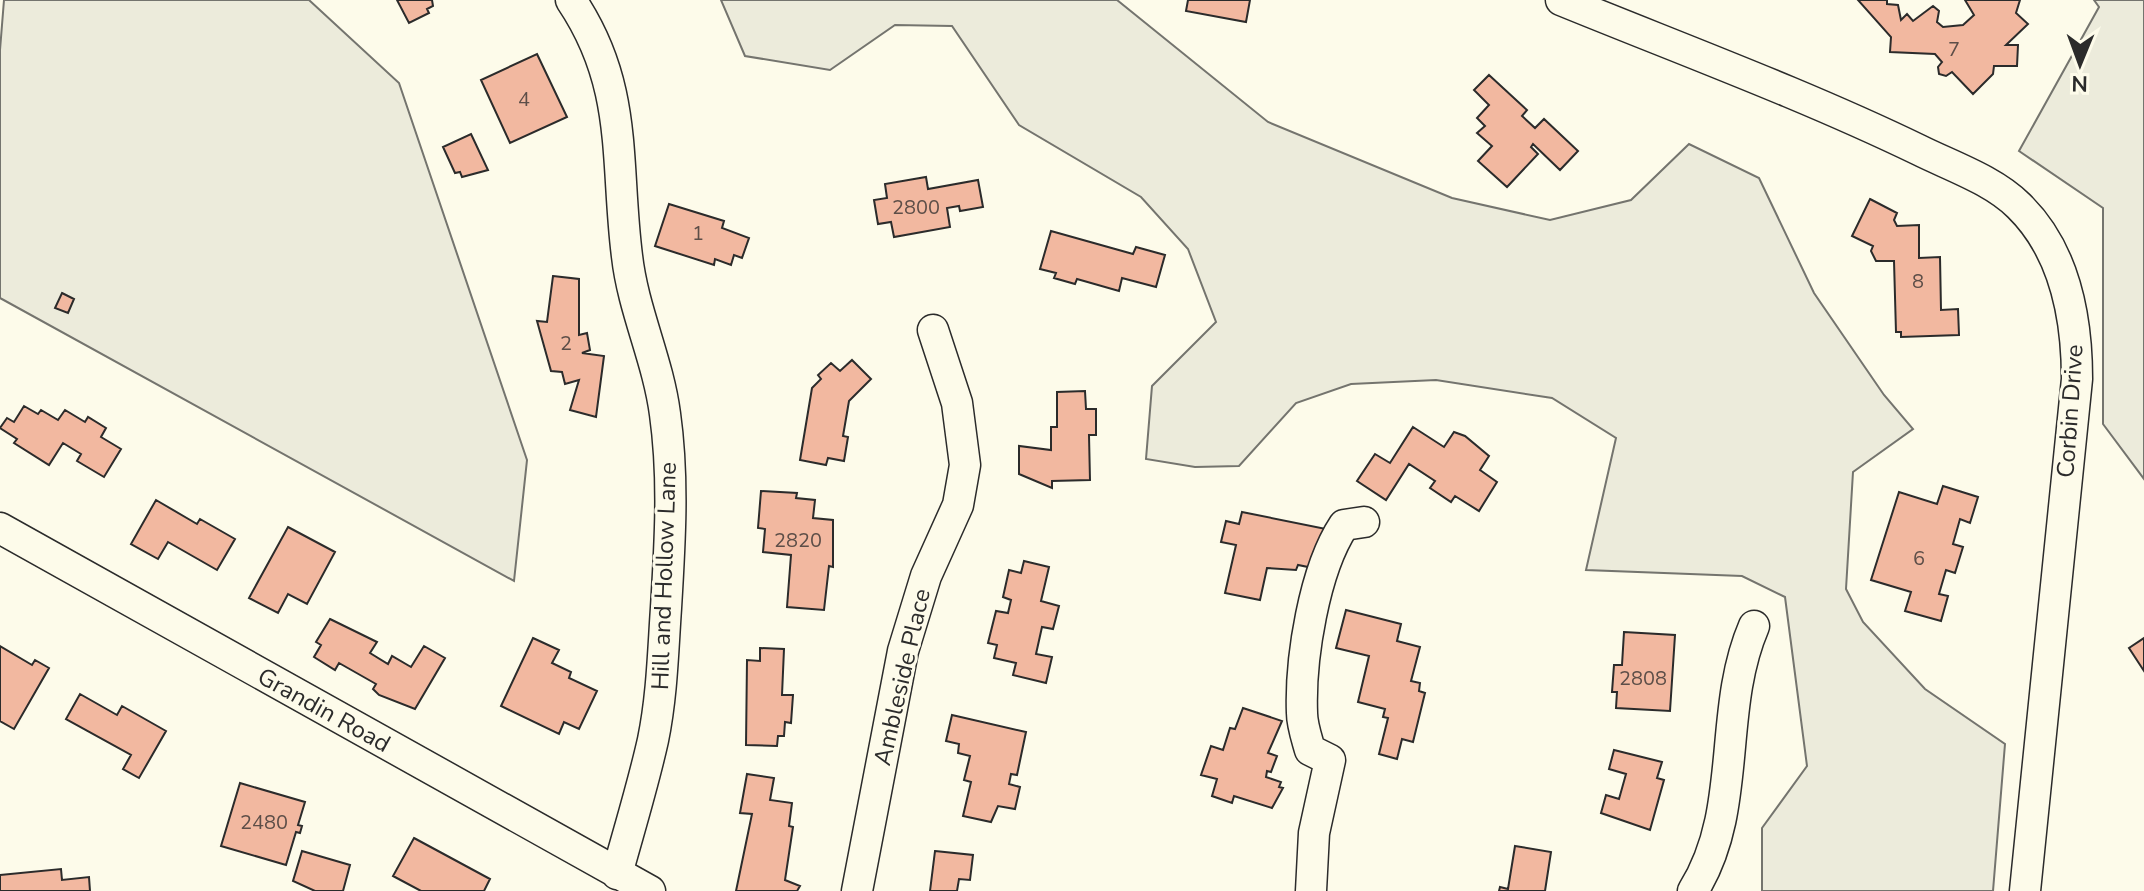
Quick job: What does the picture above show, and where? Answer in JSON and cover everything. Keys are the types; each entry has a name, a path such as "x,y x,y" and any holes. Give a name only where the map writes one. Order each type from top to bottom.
{"street":[{"name":"Hill and Hollow Lane","path":"571,0 592,37 609,85 617,123 627,261 638,309 655,355 666,415 671,476 661,689 653,740 617,874"},
{"name":"Corbin Drive","path":"1561,0 1850,117 1984,182 2019,205 2042,235 2059,268 2075,329 2077,379 2025,891"},
{"name":"Ambleside Place","path":"857,891 903,651 926,576 958,505 965,465 964,434 957,403 933,330"},
{"path":"1311,891 1314,833 1330,760 1310,750 1302,715 1311,609 1334,539 1344,525 1364,522"},
{"name":"Grandin Road","path":"0,528 650,891"},
{"path":"1693,891 1716,841 1725,805 1734,690 1741,657 1754,626"}],"shaded area":[{"path":"4,0 309,0 399,83 527,460 514,581 0,298 0,50"},
{"path":"721,0 1117,0 1268,122 1452,198 1550,220 1631,200 1689,144 1759,178 1814,293 1884,395 1913,429 1853,472 1846,589 1863,622 1925,689 2005,744 1993,891 1762,891 1762,828 1807,766 1785,597 1742,576 1586,570 1616,438 1552,398 1436,380 1351,384 1296,403 1239,466 1195,467 1146,459 1152,386 1216,322 1188,249 1141,197 1019,125 952,26 895,25 830,70 745,56"},
{"path":"2094,0 2144,0 2144,479 2103,424 2103,208 2019,151 2099,7"}],"building":[{"path":"397,0 432,0 433,6 427,9 429,13 409,23"},
{"path":"1188,0 1250,0 1246,22 1186,11"},
{"path":"1858,0 1887,0 1887,4 1898,5 1901,20 1907,14 1913,21 1933,6 1939,11 1937,22 1943,27 1963,25 1974,15 1965,0 2020,0 2016,13 2028,24 2006,45 2018,45 2017,66 1994,66 1993,74 1973,94 1952,72 1946,76 1939,74 1938,67 1942,62 1935,54 1890,52 1891,37"},
{"path":"537,54 567,117 510,143 481,80"},
{"path":"1489,75 1527,110 1522,116 1535,128 1544,119 1578,151 1560,170 1533,144 1531,147 1538,154 1507,187 1478,161 1492,146 1477,133 1485,126 1477,118 1489,105 1474,90"},
{"path":"471,134 488,170 462,177 460,172 455,173 443,147"},
{"path":"926,177 928,189 978,180 983,207 960,211 959,206 947,208 950,227 894,237 891,222 878,224 874,200 887,198 885,184"},
{"path":"1870,199 1897,213 1894,220 1897,226 1919,225 1919,258 1940,257 1941,310 1958,309 1959,335 1901,337 1901,332 1896,332 1894,261 1876,261 1871,251 1873,246 1852,236"},
{"path":"669,204 724,221 722,228 749,238 742,258 734,255 731,265 715,259 714,265 655,246"},
{"path":"1051,231 1133,254 1136,247 1165,255 1156,287 1122,278 1119,291 1077,279 1075,284 1054,278 1056,273 1040,269"},
{"path":"553,276 579,279 579,335 587,333 590,350 582,353 604,356 596,417 570,410 579,380 565,384 562,372 551,371 537,321 547,322"},
{"path":"62,293 74,299 68,313 55,308"},
{"path":"852,360 871,379 849,401 843,436 848,437 844,461 828,458 826,465 800,460 812,388 821,379 818,375 831,363 840,371"},
{"path":"1085,391 1086,409 1096,409 1096,435 1089,435 1090,480 1052,481 1052,488 1019,474 1019,446 1051,450 1051,427 1057,427 1057,392"},
{"path":"24,406 38,414 41,410 58,420 65,410 85,422 88,417 106,428 101,437 121,449 104,477 77,461 81,454 63,443 49,465 14,443 17,439 0,428 7,418 14,422"},
{"path":"1413,427 1444,447 1454,432 1465,436 1489,456 1480,470 1497,482 1479,511 1455,496 1451,502 1430,488 1435,481 1409,464 1386,500 1357,481 1375,454 1390,463"},
{"path":"1943,486 1978,497 1970,523 1960,519 1953,544 1963,547 1955,573 1946,570 1939,594 1948,596 1941,621 1905,611 1911,592 1871,580 1899,492 1937,504"},
{"path":"761,491 797,493 796,498 815,500 813,518 833,520 833,567 829,566 824,610 787,607 791,555 763,552 765,529 758,528"},
{"path":"156,500 197,524 200,519 235,539 217,570 168,542 158,559 131,544"},
{"path":"1242,512 1326,529 1318,569 1298,565 1296,570 1267,568 1260,600 1225,593 1236,545 1221,542 1226,521 1239,524"},
{"path":"288,527 335,552 307,604 288,594 278,613 249,598"},
{"path":"1024,561 1049,567 1041,601 1059,606 1053,629 1042,627 1036,654 1052,657 1046,683 1013,675 1016,663 994,658 997,645 988,643 996,611 1008,613 1011,600 1003,597 1009,570 1021,573"},
{"path":"1346,610 1401,624 1397,641 1420,647 1411,681 1420,683 1419,691 1425,693 1413,742 1402,739 1397,759 1379,754 1388,718 1383,717 1385,709 1358,702 1369,656 1336,648"},
{"path":"330,619 377,642 370,653 388,664 392,656 411,667 424,646 445,658 415,709 379,695 373,689 376,684 339,663 335,670 314,657 321,645 316,642"},
{"path":"1624,632 1675,635 1670,711 1616,708 1617,692 1612,692 1614,665 1622,665"},
{"path":"533,638 559,650 552,663 571,672 569,678 597,691 579,729 564,722 559,734 501,706"},
{"path":"2144,638 2144,671 2129,648"},
{"path":"0,646 32,665 35,660 49,668 14,729 0,721"},
{"path":"760,648 784,649 782,695 793,695 791,723 785,722 784,736 778,736 777,746 746,745 747,660 760,661"},
{"path":"80,694 117,715 122,706 166,731 139,778 123,769 131,755 66,719"},
{"path":"1243,708 1282,721 1268,753 1277,756 1266,777 1281,782 1279,787 1283,788 1272,808 1234,796 1232,803 1212,796 1217,779 1201,775 1211,746 1223,750 1230,728 1235,729"},
{"path":"952,715 1026,732 1017,775 1011,774 1009,784 1020,787 1015,809 998,806 991,822 963,816 971,782 964,780 970,756 958,753 959,744 946,741"},
{"path":"1614,750 1662,762 1657,778 1664,780 1650,830 1601,813 1606,795 1619,799 1626,774 1609,769"},
{"path":"747,774 774,778 770,800 792,803 789,826 793,827 785,880 800,886 797,891 736,891 752,814 740,813"},
{"path":"240,783 305,802 298,825 302,826 300,833 296,832 286,865 221,846"},
{"path":"414,838 490,879 484,891 421,891 393,876"},
{"path":"1515,846 1551,852 1545,891 1499,891 1500,887 1508,889"},
{"path":"302,851 350,865 343,891 315,891 293,881"},
{"path":"935,851 973,855 970,880 959,879 957,891 930,891"},
{"path":"61,869 62,880 89,877 90,891 0,891 0,875"}]}
